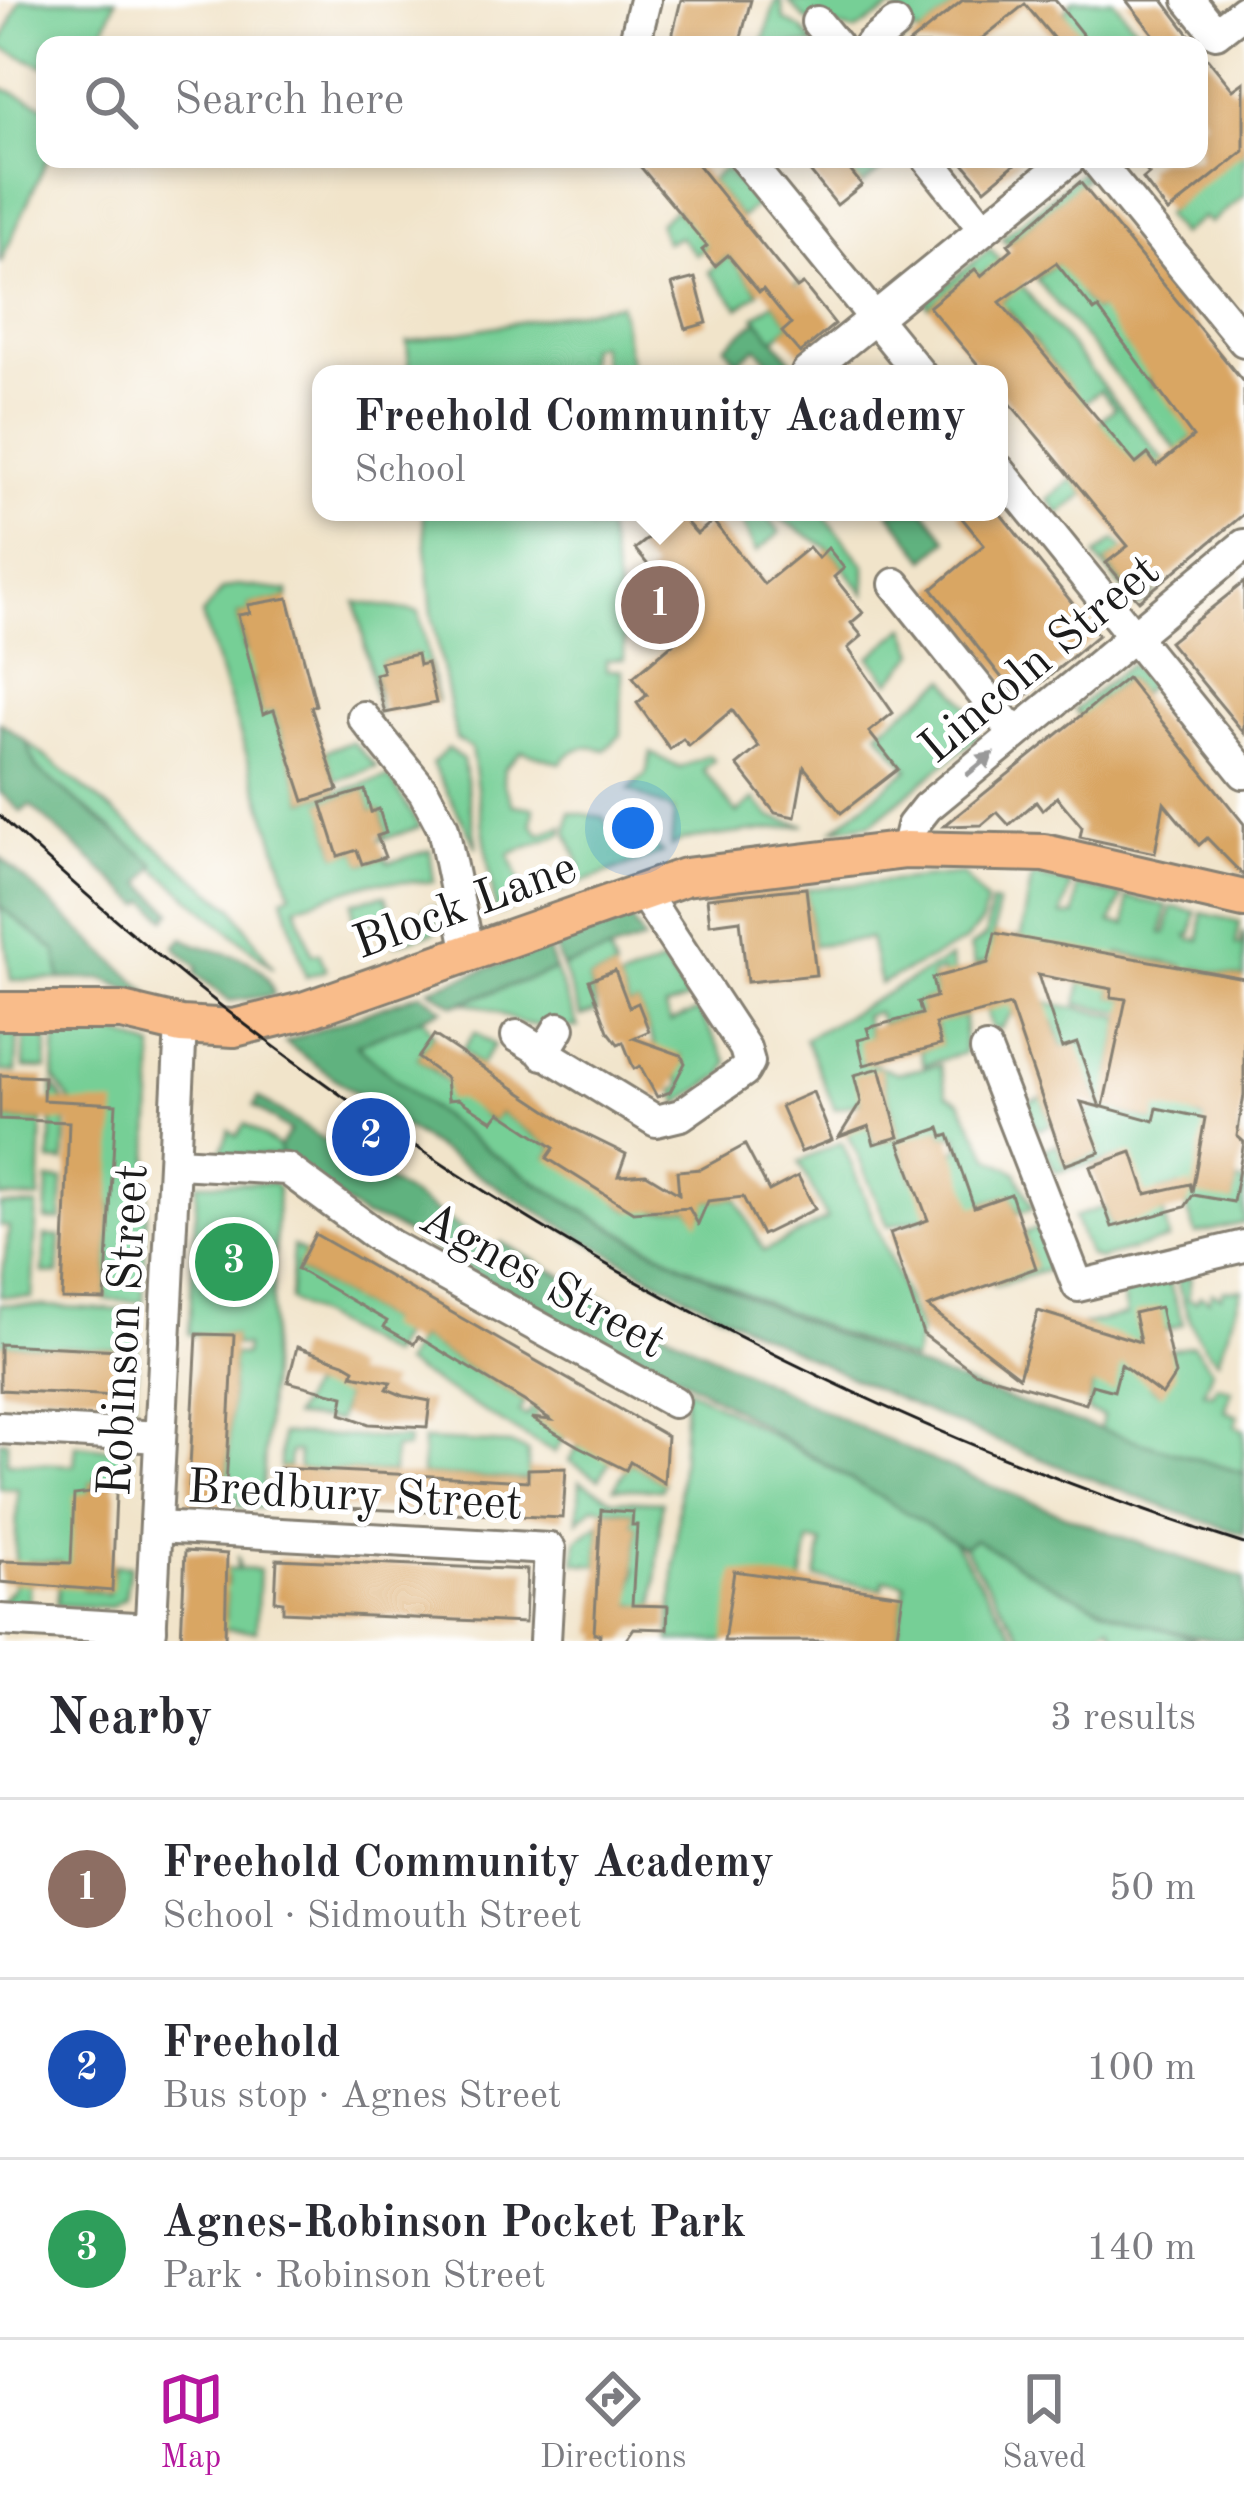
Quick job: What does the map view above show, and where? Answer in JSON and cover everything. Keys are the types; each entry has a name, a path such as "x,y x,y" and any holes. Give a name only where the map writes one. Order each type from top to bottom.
{"main road":[{"name":"Block Lane","path":"0,1011 122,1011 182,1024 234,1028 278,1019 642,891 718,871 906,850 1044,854 1244,899"}],"street":[{"path":"636,36 645,0"},
{"path":"1190,0 1216,33 1244,11"},
{"path":"880,36 895,24"},
{"path":"752,168 913,365"},
{"path":"935,168 983,229"},
{"path":"817,365 1059,168"},
{"path":"1102,168 1244,341"},
{"path":"1008,481 1244,773"},
{"name":"Lincoln Street","path":"906,850 912,826 927,807 1244,545"},
{"path":"896,584 1016,734"},
{"path":"362,717 412,754 447,835 469,953"},
{"path":"517,1036 551,1041 656,1121 681,1115 744,1071 749,1062 745,1048 642,891"},
{"name":"Robinson Street","path":"150,1635 182,1024"},
{"path":"986,1050 1078,1286 1244,1246"},
{"name":"Agnes Street","path":"176,1163 287,1169 390,1245 674,1402"},
{"path":"0,1428 160,1437"},
{"name":"Bredbury Street","path":"155,1527 550,1549 545,1641"},
{"path":"0,1620 150,1635"}],"green space":[{"path":"20,0 116,0 101,36 36,36 36,63 0,47"},
{"path":"776,0 781,0 784,20 808,36 765,36"},
{"path":"963,0 921,35 916,31 910,36 901,36 911,28 894,7 855,31 806,20 788,1"},
{"path":"1073,0 1113,0 1143,36 1081,36 1064,12"},
{"path":"0,87 36,102 36,168 43,168 0,264"},
{"path":"1244,144 1244,196 1210,223 1203,217 1180,235 1164,215"},
{"path":"725,168 756,205 741,218 710,181"},
{"path":"848,168 884,168 862,185"},
{"path":"1081,172 1086,178 1008,244 1002,238"},
{"path":"675,209 685,220 695,213 716,239 696,255 680,237 665,242 659,223"},
{"path":"990,249 1008,270 989,269 981,276 975,270 929,307 925,302"},
{"path":"1071,250 1082,296 1094,311 1120,290 1127,346 1163,367 1148,380 1154,387 1171,374 1187,394 1171,407 1198,433 1184,444 1188,463 1036,279"},
{"path":"728,255 759,292 739,308 709,272"},
{"path":"801,281 776,305 791,324 774,339 755,317"},
{"path":"1021,285 1166,463 1151,476 1155,462 1147,454 1121,476 1087,432 1115,408 1100,390 1072,413 1073,390 1031,338 1010,338 1022,327 1007,308 994,318 989,312"},
{"path":"620,304 630,365 603,365 599,344 588,347 588,365 409,365 407,342"},
{"path":"758,320 796,365 772,365 757,347 737,362 725,346"},
{"path":"1073,479 1085,494 1060,514 1048,499"},
{"path":"424,521 589,521 589,529 607,529 625,630 624,659 606,660 606,670 622,670 621,735 605,750 580,748 560,763 522,751 504,768 503,783 513,805 534,808 532,824 540,834 563,826 562,834 509,854 522,889 581,867 567,833 570,812 603,817 617,843 641,830 662,853 496,914 471,748 456,739 432,614"},
{"path":"741,521 771,521 780,533 756,552"},
{"path":"784,521 828,521 865,566 865,594 828,548"},
{"path":"896,521 933,521 948,540 926,559"},
{"path":"1115,540 1131,559 1124,565 1116,555 1106,563 1139,601 1157,591 1138,607 1095,556"},
{"path":"237,585 288,591 288,598 249,605 250,613 238,615 245,651 257,649 264,676 253,680 263,713 274,710 304,801 389,777 420,827 380,840 386,832 380,810 371,812 364,790 322,803 337,855 357,850 363,864 385,857 388,863 430,850 434,882 373,882 296,906 312,954 319,953 326,970 306,977 283,897 291,893 202,615 223,589"},
{"path":"356,602 419,612 438,703 428,664 419,665 416,654 381,662 383,672 375,675 379,714"},
{"path":"906,627 916,653 890,682 870,657"},
{"path":"1130,664 1149,686 1140,694 1127,678 1096,703 1093,732 1075,710"},
{"path":"946,679 977,718 976,738 872,823 834,829 908,769 878,732"},
{"path":"0,722 27,742 36,768 156,865 142,883 172,912 166,919 147,901 142,906 30,805 21,812 0,792"},
{"path":"27,742 234,909 273,968 36,768"},
{"path":"352,742 377,767 335,781 325,751"},
{"path":"448,748 463,760 477,848 432,764"},
{"path":"651,753 680,768 709,755 714,760 703,770 737,813 754,799 772,818 805,825 683,840 671,847 674,811 629,790 646,774"},
{"path":"0,857 159,1002 104,979 60,979 56,951 0,906"},
{"path":"962,874 986,902 982,922 964,942 880,984 870,939 813,945 806,889"},
{"path":"1032,876 1071,884 1062,915 1075,916 1077,886 1122,896 1111,923 1126,925 1127,897 1167,906 1162,933 1166,933 1172,907 1196,912 1192,934 1187,935 1190,939 1200,940 1202,913 1240,922 1236,944 1241,945 1244,931 1244,978 1195,968 1187,1004 1178,1003 1184,966 1119,953 1111,996 1132,1000 1129,1013 1077,1004 1081,983 1022,938 1033,1000 1122,1017 1110,1076 1123,1113 1153,1121 1159,1095 1207,1122 1238,1128 1232,1202 1237,1181 1244,1182 1244,1223 1196,1234 1179,1186 1159,1191 1169,1239 1099,1259 1089,1255 1074,1217 1104,1207 1112,1227 1121,1157 1056,1172 1045,1149 1057,1144 1065,1165 1099,1152 1085,1113 1100,1107 1092,1085 1043,1101 1051,1125 1037,1130 1024,1103 1066,1089 1077,1044 1063,1048 1054,1022 1015,1009 999,1030 991,1027 987,1011 999,956 975,966 970,947 985,937 991,903 997,904 992,952 1012,956 1016,937 1021,937"},
{"path":"385,895 393,914 361,926 353,923 353,902"},
{"path":"0,906 56,951 60,979 11,980"},
{"path":"432,906 439,911 435,932 393,944 419,927 424,909"},
{"path":"630,918 644,941 562,967 554,946"},
{"path":"183,938 249,962 260,969 274,995 230,1001 195,973 198,968 175,947"},
{"path":"547,948 555,970 454,1005 429,989"},
{"path":"609,952 615,970 589,980 597,1011 581,1017 562,967"},
{"path":"950,958 956,981 947,984 943,971 931,975 942,1021 965,1016 964,1053 924,1065 920,1050 940,1044 929,999 919,1002 922,1014 881,1024 877,1012 864,1015 870,1038 863,1061 898,1073 940,1065 947,1094 960,1101 990,1158 1016,1172 1033,1208 1018,1213 1010,1195 986,1202 968,1230 954,1151 961,1147 957,1135 943,1137 940,1129 901,1147 913,1181 925,1177 949,1212 888,1226 846,1128 868,1122 874,1144 899,1137 882,1074 861,1102 835,1109 805,1039"},
{"path":"662,963 689,999 665,1008 670,1022 698,1011 728,1062 723,1074 679,1103 674,1090 682,1086 676,1072 684,1063 681,1055 660,1058 638,1004 629,1007 619,981"},
{"path":"555,970 578,1027 523,1023 461,1003"},
{"path":"421,993 443,1009 357,1045 450,1123 552,1192 660,1254 891,1357 1010,1400 1244,1473 1244,1534 940,1417 744,1326 462,1165 285,1042"},
{"path":"422,1017 434,1035 418,1058 492,1121 500,1112 554,1148 548,1157 624,1194 619,1203 631,1211 656,1195 657,1211 689,1208 693,1214 703,1213 705,1201 736,1198 764,1251 827,1219 799,1162 842,1142 920,1332 913,1361 764,1302 618,1230 481,1145 356,1044"},
{"path":"48,1032 46,1069 24,1068 24,1033"},
{"path":"56,1032 121,1035 154,1048 143,1302 105,1300 110,1204 71,1102 54,1078"},
{"path":"475,1032 494,1045 480,1066 463,1049"},
{"path":"18,1033 16,1072 0,1071 0,1034"},
{"path":"53,1085 67,1105 64,1162 50,1161"},
{"path":"259,1098 495,1250 501,1242 864,1430 1051,1510 1244,1578 1244,1641 1208,1639 1138,1622 1070,1593 975,1539 963,1547 663,1366 655,1379 386,1222 364,1217 281,1156 279,1147 290,1131 254,1106"},
{"path":"0,1119 42,1121 39,1199 0,1197"},
{"path":"245,1124 279,1147 281,1156 220,1154 229,1130 237,1136"},
{"path":"48,1180 63,1180 61,1220 46,1220"},
{"path":"197,1183 274,1183 278,1189 262,1508 238,1507 237,1497 226,1496 233,1355 244,1355 245,1346 234,1345 233,1335 189,1334"},
{"path":"0,1205 37,1206 32,1298 0,1296 9,1227 0,1226"},
{"path":"1041,1227 1051,1256 1048,1270 994,1286 980,1247 1035,1268 1024,1233"},
{"path":"45,1236 60,1237 58,1274 43,1273"},
{"path":"293,1246 306,1253 297,1269 403,1330 389,1356 290,1300"},
{"path":"1191,1276 1188,1299 1196,1302 1200,1296 1209,1300 1212,1292 1221,1296 1223,1290 1242,1289 1218,1360 1197,1334 1183,1302 1177,1280"},
{"path":"1169,1282 1183,1324 1130,1344 1144,1355 1151,1387 1158,1392 1169,1350 1193,1345 1212,1370 1204,1392 1213,1394 1217,1385 1232,1390 1225,1411 1238,1416 1235,1426 1244,1430 1244,1473 1100,1430 1103,1416 1088,1411 1092,1385 1083,1325 1126,1315 1122,1293"},
{"path":"0,1304 140,1311 134,1412 102,1417 102,1398 119,1398 123,1329 119,1350 0,1344"},
{"path":"418,1337 524,1401 519,1412 527,1416 533,1406 539,1409 534,1419 542,1423 547,1414 570,1427 554,1453 403,1364"},
{"path":"309,1387 346,1388 338,1421 293,1417"},
{"path":"686,1387 949,1535 1018,1641 896,1641 905,1583 884,1579 883,1588 816,1578 822,1543 809,1541 802,1581 724,1641 670,1641"},
{"path":"43,1396 84,1398 84,1415 42,1413"},
{"path":"281,1434 408,1439 407,1448 394,1448 393,1473 299,1469 298,1452 290,1452 289,1468 280,1468"},
{"path":"0,1440 7,1441 7,1462 74,1465 76,1445 132,1451 131,1472 114,1471 113,1483 91,1482 82,1589 108,1594 115,1565 130,1566 125,1598 110,1607 57,1605 61,1562 29,1561 29,1604 0,1603 14,1586 18,1489 0,1488"},
{"path":"423,1440 510,1444 528,1452 528,1480 422,1475"},
{"path":"580,1443 616,1453 599,1479 569,1461"},
{"path":"630,1462 664,1483 661,1490 614,1488"},
{"path":"580,1481 614,1500 662,1502 654,1606 629,1604 636,1569 575,1563 577,1540 600,1523 598,1562 634,1566 637,1526 632,1525 633,1512 594,1506 578,1521"},
{"path":"975,1539 1064,1591 1196,1641 1119,1641 1109,1625 1082,1641 1024,1641 963,1547"},
{"path":"238,1555 240,1569 259,1570 256,1631 217,1629 226,1618 226,1594 219,1593 219,1585 227,1585 227,1576 221,1575 221,1568 237,1569"}],"building":[{"path":"681,0 751,0 741,36 672,36"},
{"path":"963,0 1055,0 1084,36 1052,36 1025,4 985,36 918,36"},
{"path":"1126,0 1163,0 1190,36 1155,36"},
{"path":"1208,59 1233,90 1244,82 1244,151 1168,212 1143,179 1149,174 1145,169 1208,168"},
{"path":"642,168 700,168 797,288 803,284 835,324 800,353 782,332 791,324 763,289 759,292 728,255 715,266 702,250 707,246"},
{"path":"807,168 848,168 862,185 837,205"},
{"path":"968,168 1010,168 985,189"},
{"path":"1080,182 1244,383 1244,514 1139,601 1106,563 1128,546 1008,401 1008,365 978,365 929,307 975,269 981,276 1012,249 1008,244","holes":["1056,263 1094,311 1098,308 1193,437 1157,466 1148,454 1136,464 1000,302"]},
{"path":"695,278 707,323 686,329 672,284"},
{"path":"670,521 685,521 697,534 713,521 764,584 809,547 818,558 828,548 844,568 834,577 863,613 851,623 862,636 848,648 893,713 869,732 898,769 841,813 804,767 795,817 775,813 737,765 759,747 732,710 689,746 683,739 670,749 637,703 647,695 633,677 687,632 644,578 653,571 635,549"},
{"path":"964,521 1006,521 1098,635 1020,701 932,589 984,545"},
{"path":"1244,582 1244,733 1169,642"},
{"path":"288,598 316,705 311,707 338,790 304,801 274,710 263,714 238,615 250,613 248,605"},
{"path":"417,654 419,665 427,663 436,703 385,713 375,674 383,672 380,662"},
{"path":"1127,678 1244,824 1244,876 1207,838 1199,845 1164,803 1155,853 1080,837 1082,827 1057,797 1042,810 1036,802 1009,825 997,812 982,825 944,826"},
{"path":"365,790 371,812 379,809 386,833 377,836 385,857 362,864 357,850 338,856 321,803"},
{"path":"806,888 816,975 747,982 740,920 710,924 707,898"},
{"path":"995,933 1244,978 1244,1095 1237,1136 1244,1142 1233,1202 1193,1195 1185,1207 1112,1227 1090,1167 1132,1152 1146,1194 1190,1184 1192,1192 1205,1118 1157,1108 1154,1121 1103,1107 1126,999 1111,997 1112,989 1038,975 1062,1048 1077,1043 1100,1107 1081,1102 1100,1152 1065,1165 1010,1005 935,1024 941,1045 864,1065 858,1040 870,1037 867,1028 922,1014 918,1002 936,997 932,978 988,963"},
{"path":"615,970 629,1007 638,1003 649,1031 633,1038 681,1055 685,1063 670,1092 657,1097 640,1066 634,1069 623,1042 618,1044 608,1031 589,980"},
{"path":"434,1035 575,1129 626,1154 618,1176 646,1174 679,1194 677,1171 701,1169 745,1145 769,1191 798,1176 815,1209 762,1235 743,1197 708,1201 698,1224 689,1208 633,1212 547,1158 554,1148 500,1112 493,1121 458,1099 448,1100 446,1078 418,1058"},
{"path":"880,1068 899,1137 874,1144 869,1126 839,1137 861,1102 854,1075"},
{"path":"0,1075 44,1077 43,1100 116,1104 105,1300 62,1299 69,1122 0,1119"},
{"path":"813,1092 832,1140 801,1152 781,1106"},
{"path":"940,1128 943,1137 949,1135 974,1207 1011,1194 1036,1268 928,1307 1019,1377 1038,1311 1140,1342 1134,1313 1160,1307 1175,1375 1162,1395 1121,1364 1114,1391 1092,1385 1086,1404 974,1372 923,1334 890,1233 928,1220 899,1142"},
{"path":"315,1234 667,1436 664,1483 630,1462 626,1470 578,1446 531,1418 551,1420 524,1401 418,1337 414,1344 384,1327 387,1321 297,1269"},
{"path":"197,1334 234,1335 225,1507 188,1505"},
{"path":"0,1344 119,1350 117,1396 0,1390"},
{"path":"297,1347 344,1363 354,1369 352,1375 391,1382 387,1389 430,1401 427,1427 369,1424 341,1414 344,1396 288,1382"},
{"path":"280,1468 528,1481 528,1469 566,1468 563,1518 279,1505"},
{"path":"91,1482 113,1483 116,1495 112,1591 0,1582 0,1561 71,1563 74,1495 90,1493"},
{"path":"601,1510 633,1512 632,1525 637,1525 632,1605 668,1606 667,1629 634,1628 625,1641 599,1641 600,1634 594,1634"},
{"path":"185,1551 227,1554 225,1641 181,1641"},
{"path":"277,1559 527,1570 525,1623 283,1612 283,1602 275,1601"},
{"path":"734,1571 903,1595 896,1641 724,1641"}],"tram line":[{"path":"0,816 136,937 278,1049 427,1154 581,1250 741,1337 905,1415 1073,1484 1244,1544"}],"place":[{"name":"Freehold Community Academy","path":"660,605"},
{"name":"Freehold","path":"371,1137"},
{"name":"Agnes-Robinson Pocket Park","path":"234,1262"}]}
